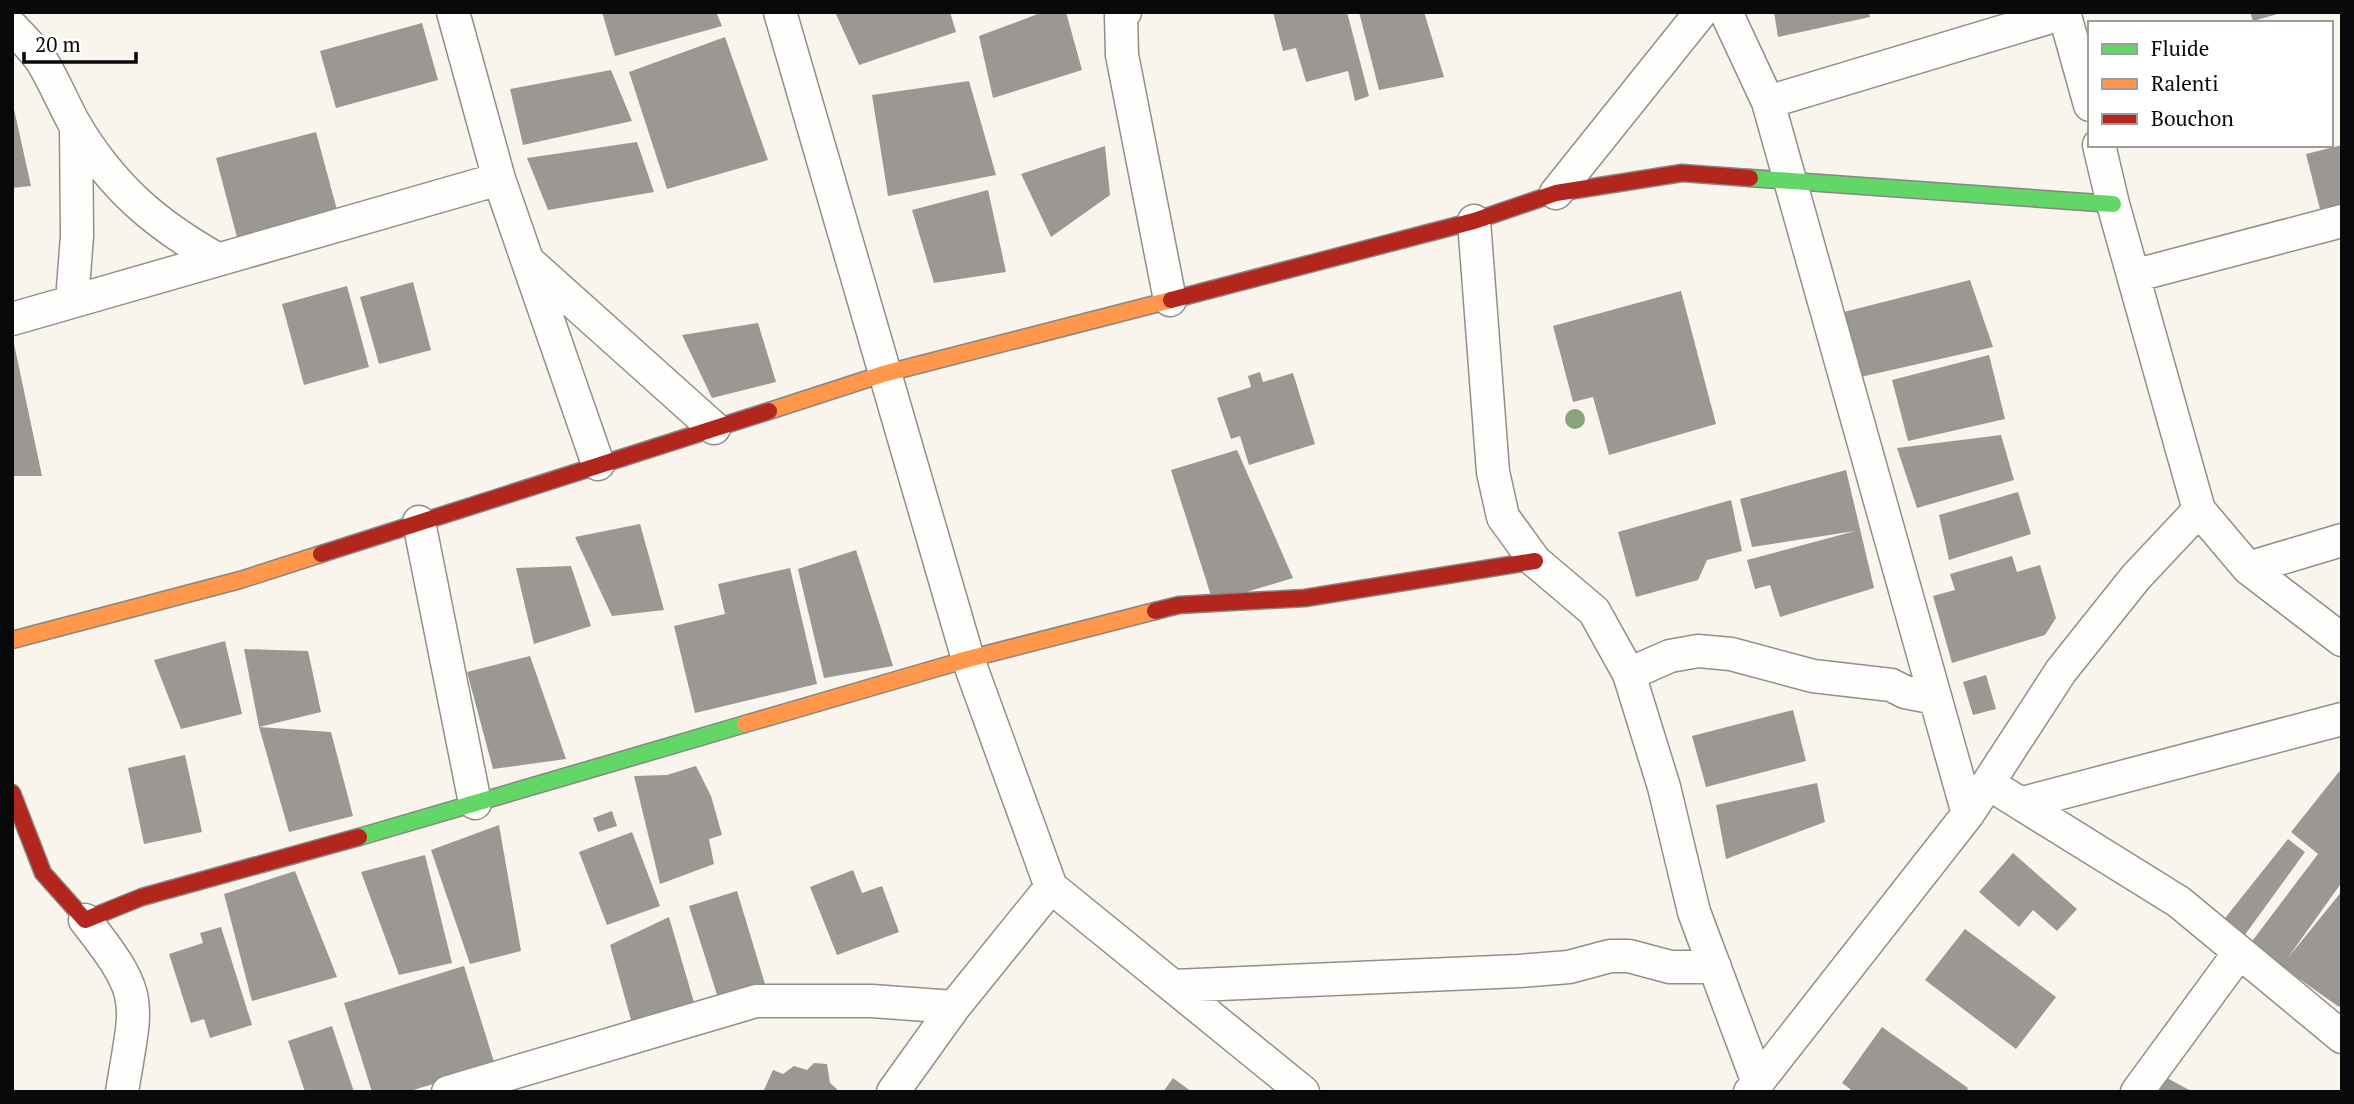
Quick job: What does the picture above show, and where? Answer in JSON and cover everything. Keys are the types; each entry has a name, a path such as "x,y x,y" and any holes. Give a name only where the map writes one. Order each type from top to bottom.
{"street":[{"path":"453,12 499,179 598,464"},
{"path":"780,12 883,374 968,659 1051,887 1303,1092"},
{"path":"1125,12 1121,16 1122,55 1170,300"},
{"path":"1556,193 1701,12"},
{"path":"1726,12 1768,102 1968,814"},
{"path":"1768,102 2064,13 2088,98"},
{"path":"12,27 42,61 76,126 122,190 146,214 217,259"},
{"path":"72,301 77,236 76,126"},
{"path":"2099,147 2199,510 2248,568 2342,640"},
{"path":"12,640 240,580 883,374 1474,221 1556,193 1682,173 2113,204"},
{"path":"12,319 499,179"},
{"path":"1474,221 1493,472 1503,517 1535,562 1594,611 1629,674 1664,787 1694,912 1754,1086"},
{"path":"2133,276 2342,221"},
{"path":"527,260 714,428"},
{"path":"1754,1086 1968,814 2061,671 2136,577 2199,510"},
{"path":"419,522 475,803"},
{"path":"2248,568 2342,540"},
{"path":"85,920 142,897 190,887 968,659 1180,606 1305,598 1535,562"},
{"path":"1629,674 1670,656 1698,651 1731,654 1813,676 1891,685 1905,692 1935,698"},
{"path":"2023,803 2342,719"},
{"path":"1989,784 2179,902 2342,1037"},
{"path":"12,793 43,873 85,920 125,974 134,995 135,1024 122,1092"},
{"path":"893,1092 954,1007 1051,887"},
{"path":"2137,1092 2239,953"},
{"path":"1174,986 1519,971 1569,967 1610,956 1629,956 1670,967 1715,967"},
{"path":"448,1092 756,1001 872,1001 954,1007"}],"building":[{"path":"602,12 716,12 722,26 615,56"},
{"path":"835,12 950,12 956,32 859,65"},
{"path":"1043,12 1066,12 1082,70 993,98 979,36"},
{"path":"1273,12 1347,12 1369,96 1355,101 1348,71 1306,82 1296,48 1283,51"},
{"path":"1359,12 1424,12 1444,77 1379,90"},
{"path":"1774,12 1869,12 1870,17 1778,37"},
{"path":"2250,12 2281,12 2281,13 2253,21"},
{"path":"422,23 438,80 336,108 320,51"},
{"path":"725,37 768,160 667,189 629,72"},
{"path":"611,70 632,121 523,145 510,89"},
{"path":"969,81 996,175 888,196 872,95"},
{"path":"12,100 31,186 12,188"},
{"path":"316,132 337,210 237,237 216,158"},
{"path":"637,142 654,192 548,210 527,158"},
{"path":"2342,145 2342,204 2320,209 2306,154"},
{"path":"1105,146 1110,195 1051,237 1021,174"},
{"path":"988,190 1006,272 934,283 912,210"},
{"path":"1970,280 1993,347 1856,378 1836,314"},
{"path":"413,282 431,350 379,364 360,297"},
{"path":"347,286 369,367 304,385 282,304"},
{"path":"1681,291 1716,424 1609,455 1593,397 1573,402 1553,326"},
{"path":"758,323 776,382 712,398 682,335"},
{"path":"13,339 42,476 12,476"},
{"path":"1989,355 2005,419 1908,441 1892,380"},
{"path":"1260,372 1263,382 1293,373 1315,444 1249,465 1240,436 1231,439 1217,398 1251,387 1248,376"},
{"path":"2001,435 2014,480 1917,508 1897,448"},
{"path":"1237,450 1293,578 1213,602 1171,470"},
{"path":"1846,470 1874,588 1780,617 1770,585 1755,589 1747,560 1855,531 1752,547 1740,499"},
{"path":"2018,492 2031,534 1949,560 1939,515"},
{"path":"1731,500 1742,551 1707,560 1698,580 1636,597 1618,532"},
{"path":"640,524 664,610 612,616 575,537"},
{"path":"856,550 893,666 824,678 798,569"},
{"path":"2012,556 2017,572 2040,565 2056,618 2045,635 1952,663 1933,596 1955,590 1950,574"},
{"path":"571,566 591,626 534,644 516,568"},
{"path":"790,568 817,684 695,713 674,626 725,614 718,584"},
{"path":"225,641 242,714 181,729 154,660"},
{"path":"244,649 308,651 321,712 259,727"},
{"path":"530,656 566,759 493,769 467,672"},
{"path":"1986,675 1996,709 1973,715 1963,682"},
{"path":"1793,710 1806,761 1706,787 1692,736"},
{"path":"259,727 331,732 353,816 289,832"},
{"path":"185,755 202,832 144,844 128,768"},
{"path":"696,766 711,796 722,835 709,839 714,864 660,884 634,776 667,775"},
{"path":"2342,768 2342,882 2287,959 2342,891 2342,1003 2339,1007 2250,944 2318,854 2291,832"},
{"path":"1817,783 1825,822 1726,859 1716,805"},
{"path":"612,811 617,826 598,832 593,818"},
{"path":"499,825 521,951 470,964 431,850"},
{"path":"632,832 660,906 607,925 579,852"},
{"path":"2288,839 2305,852 2244,936 2222,922"},
{"path":"2013,853 2077,909 2057,931 2033,910 2019,927 1979,892"},
{"path":"425,855 452,963 399,975 361,872"},
{"path":"853,870 862,893 882,886 899,932 837,955 810,887"},
{"path":"295,871 337,977 252,1001 224,894"},
{"path":"737,891 765,984 718,998 689,906"},
{"path":"669,917 695,1006 633,1027 610,945"},
{"path":"221,927 252,1025 210,1038 204,1019 191,1023 169,954 203,943 200,933"},
{"path":"1965,929 2056,997 2016,1049 1925,980"},
{"path":"464,966 495,1065 407,1092 372,1092 344,1003"},
{"path":"332,1026 354,1092 305,1092 288,1041"},
{"path":"1882,1027 1968,1088 1966,1092 1854,1092 1842,1083"},
{"path":"814,1063 827,1064 830,1083 837,1089 836,1092 763,1092 773,1070 783,1074 794,1066 807,1070"},
{"path":"1173,1078 1192,1092 1163,1092"},
{"path":"2167,1078 2193,1092 2158,1092"}],"traffic: fast":[{"path":"1750,178 2113,204"},
{"path":"359,837 745,724"}],"traffic: slow":[{"path":"769,411 883,374 1171,300"},
{"path":"12,640 240,580 321,554"},
{"path":"745,724 968,659 1155,611"}],"traffic: jam":[{"path":"1171,300 1474,221 1556,193 1682,173 1750,178"},
{"path":"321,554 769,411"},
{"path":"1155,611 1179,605 1305,598 1535,561"},
{"path":"12,793 43,873 85,920 142,897 359,837"}]}
